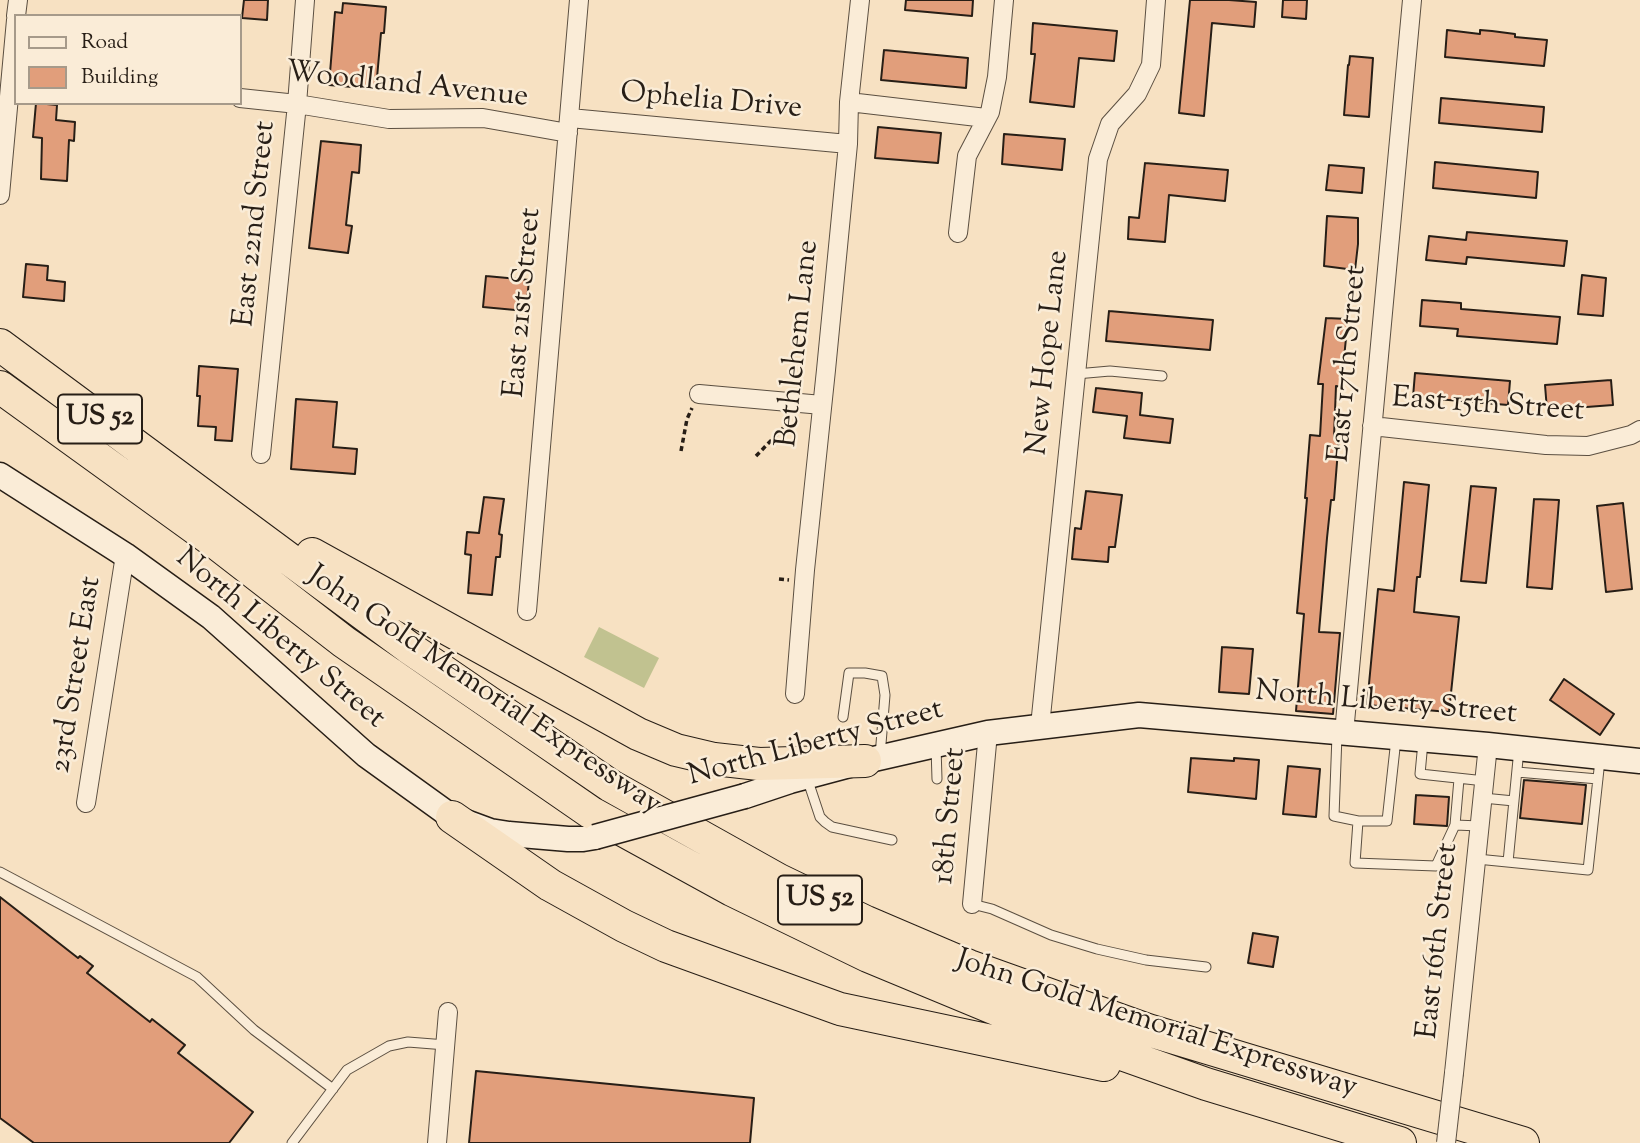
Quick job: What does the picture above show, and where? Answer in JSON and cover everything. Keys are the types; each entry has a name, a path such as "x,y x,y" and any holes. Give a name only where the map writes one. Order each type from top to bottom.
{"highway":[{"name":"John Gold Memorial Expressway","path":"0,345 408,647 611,786 779,880 866,922 969,966 1148,1030 1523,1143"},
{"name":"John Gold Memorial Expressway","path":"0,387 220,546 345,642 590,812 732,890 868,956 1003,1012 1206,1084 1400,1143"},
{"path":"199,492 638,734 676,750 714,759 759,764 872,759"},
{"path":"452,817 550,885 624,926 666,946 840,1009 1154,1076 1206,1084"}],"main road":[{"name":"North Liberty Street","path":"0,475 125,555 211,617 366,755 452,817 490,831 569,839 595,837 872,759 988,733 1139,715 1488,746 1518,760 1599,768 1640,761"}],"street":[{"name":"East 22nd Street","path":"261,454 305,0"},
{"name":"East 21st Street","path":"527,611 579,0"},
{"name":"Bethlehem Lane","path":"794,694 860,0"},
{"path":"958,233 967,156 990,111 997,77 1004,0"},
{"name":"New Hope Lane","path":"1040,726 1098,159 1110,124 1137,94 1152,65 1156,0"},
{"name":"East 17th Street","path":"1341,733 1412,0"},
{"path":"0,195 14,34"},
{"name":"Woodland Avenue","path":"242,99 297,104 389,119 484,118 569,125"},
{"path":"849,102 986,118"},
{"name":"Ophelia Drive","path":"569,125 848,144"},
{"path":"699,394 822,405"},
{"name":"East 15th Street","path":"1372,426 1546,445 1588,446 1631,435 1640,430"},
{"name":"23rd Street East","path":"86,803 125,555"},
{"name":"18th Street","path":"972,904 988,733"},
{"name":"East 16th Street","path":"1446,1143 1488,746"},
{"path":"437,1143 449,1012"}],"lane":[{"path":"1076,373 1110,371 1162,376"},
{"path":"843,717 849,673 882,676 885,695 872,759"},
{"path":"1341,733 1334,816 1358,821 1387,821 1396,737"},
{"path":"1423,740 1420,774 1460,779 1516,808"},
{"path":"936,745 937,779"},
{"path":"1476,859 1588,870 1599,768 1572,779 1546,777 1518,760 1516,808 1508,862"},
{"path":"806,777 824,822 832,827 892,840"},
{"path":"1358,821 1355,863 1436,866 1455,825 1460,779"},
{"path":"1583,817 1594,818"},
{"path":"1455,825 1480,826"},
{"path":"0,872 197,977 254,1030 333,1089"},
{"path":"972,904 992,909 1045,933 1097,949 1146,960 1206,967"},
{"path":"292,1143 347,1070 389,1046 408,1042 446,1045"}],"path":[{"path":"681,452 687,419 699,394"},
{"path":"756,456 796,415 801,403"}],"green space":[{"path":"599,627 659,658 644,688 584,657"}],"building":[{"path":"244,0 268,0 267,20 242,18"},
{"path":"906,0 973,0 972,16 905,10"},
{"path":"1190,0 1256,2 1254,27 1212,23 1204,116 1179,113"},
{"path":"1283,0 1307,0 1306,19 1282,17"},
{"path":"343,3 386,7 376,89 329,85 335,12 342,13"},
{"path":"1033,23 1117,31 1114,61 1079,58 1074,107 1030,102 1035,54 1031,54"},
{"path":"1447,30 1480,34 1480,30 1492,31 1515,34 1515,37 1547,40 1544,66 1445,57"},
{"path":"884,50 968,58 966,88 881,80"},
{"path":"1350,56 1373,58 1369,117 1344,115"},
{"path":"1441,98 1544,107 1542,132 1439,123"},
{"path":"36,105 57,105 56,120 75,122 74,141 69,140 67,181 41,179 42,138 33,137"},
{"path":"878,127 941,133 938,163 875,158"},
{"path":"1004,134 1065,139 1062,170 1002,164"},
{"path":"321,141 361,145 359,173 352,172 346,225 352,226 348,253 309,248"},
{"path":"1435,162 1538,172 1536,198 1433,188"},
{"path":"1145,163 1228,170 1225,201 1169,195 1165,242 1128,239 1129,217 1139,218"},
{"path":"1329,165 1364,168 1362,193 1326,190"},
{"path":"1327,216 1358,218 1355,270 1324,266"},
{"path":"1467,232 1567,241 1564,266 1467,257 1466,264 1426,260 1429,236 1466,240"},
{"path":"26,264 48,266 47,280 65,282 64,301 23,297"},
{"path":"1582,275 1606,278 1603,316 1578,314"},
{"path":"486,276 529,280 526,311 483,307"},
{"path":"1422,300 1461,303 1461,309 1560,317 1557,344 1457,336 1458,329 1420,326"},
{"path":"1109,311 1213,320 1210,350 1106,341"},
{"path":"1326,318 1348,319 1341,387 1336,386 1334,437 1339,437 1319,632 1340,633 1333,714 1296,711 1304,614 1297,613 1305,498 1310,435 1320,436 1323,384 1318,384"},
{"path":"199,366 238,369 232,441 215,440 216,427 198,426"},
{"path":"1415,373 1510,381 1508,405 1413,397"},
{"path":"1611,380 1613,405 1547,410 1545,385"},
{"path":"1096,388 1142,393 1140,415 1173,419 1170,443 1124,438 1127,416 1093,412"},
{"path":"296,399 337,402 333,447 357,449 355,474 291,469"},
{"path":"1404,482 1429,485 1414,612 1459,617 1449,712 1367,705 1378,589 1394,591"},
{"path":"1471,486 1496,488 1486,583 1461,581"},
{"path":"1086,491 1122,495 1115,547 1109,547 1108,562 1072,559 1075,528 1081,529"},
{"path":"484,497 504,499 499,534 502,535 500,557 496,557 492,595 468,593 471,555 465,554 467,532 479,533"},
{"path":"1534,499 1559,500 1552,589 1527,587"},
{"path":"1623,503 1632,589 1606,592 1597,506"},
{"path":"1222,647 1253,649 1249,694 1219,692"},
{"path":"1564,679 1614,714 1600,735 1550,700"},
{"path":"1191,758 1259,760 1256,799 1188,792"},
{"path":"1288,766 1320,769 1316,817 1283,814"},
{"path":"1524,780 1586,785 1582,824 1520,818"},
{"path":"1416,795 1449,797 1447,826 1414,824"},
{"path":"0,897 78,958 80,956 93,966 87,973 150,1022 152,1019 185,1045 178,1053 253,1112 229,1143 34,1143 0,1118"},
{"path":"1253,933 1278,937 1273,967 1248,963"},
{"path":"476,1071 754,1098 750,1143 469,1143"}]}
